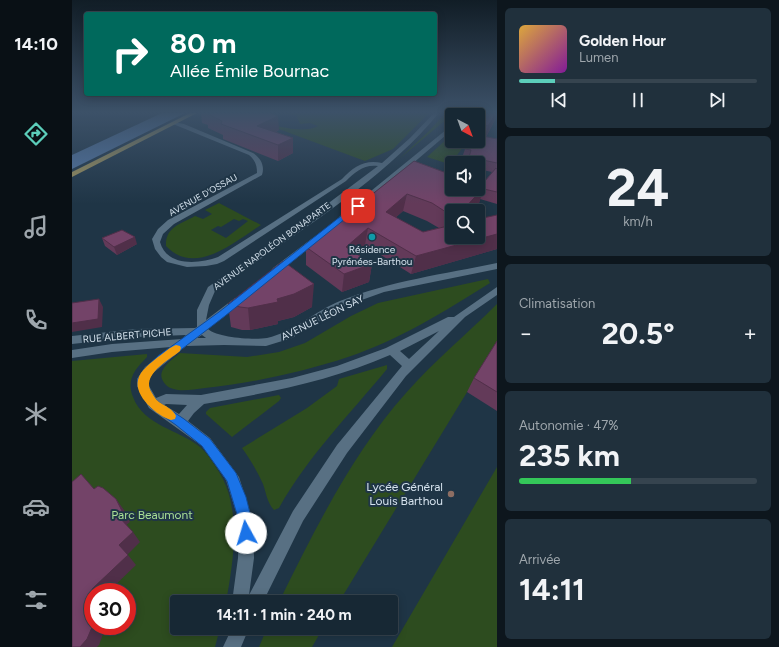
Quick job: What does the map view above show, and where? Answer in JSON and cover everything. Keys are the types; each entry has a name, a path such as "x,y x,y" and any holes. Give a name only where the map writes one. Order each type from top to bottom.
{"main road":[{"path":"74,172 135,143"}],"street":[{"name":"AVENUE D'OSSAU","path":"226,143 251,154 258,160 260,174 171,222 156,238 156,243 162,255 182,264 207,264 221,259 344,180 356,168 375,163 382,165"},
{"name":"AVENUE NAPOLÉON BONAPARTE","path":"206,332 201,324 202,314 206,298 212,289 351,189 407,143"},
{"path":"334,225 434,143"},
{"path":"270,275 323,235"},
{"name":"AVENUE LÉON SAY","path":"72,354 112,348 224,341 266,342 288,335 342,304 382,289 497,266"},
{"path":"258,595 298,516 342,449 402,373 462,315 497,290"},
{"path":"241,595 246,558 246,521 232,477 206,442 153,404 143,386 143,379 149,370 162,359 246,294"},
{"path":"153,404 166,399 201,400 286,384 337,370 381,355 462,315"},
{"name":"RUE ALBERT PICHE","path":"72,340 120,334 175,331 206,332"},
{"path":"206,332 224,341"},
{"path":"391,350 410,366"},
{"path":"180,422 190,409 201,400"}],"green space":[{"path":"317,143 399,143 393,149 365,161"},
{"path":"416,143 418,143 399,159"},
{"path":"442,143 445,143 445,148 462,148 456,156 445,156 445,163 427,157"},
{"path":"219,203 261,225 227,247 214,254 202,257 189,258 177,255 166,246 166,240 171,230 195,216 203,219 212,214 205,210","holes":["234,219 239,221 243,219 248,221 226,238 211,230 218,226 221,227"]},
{"path":"488,279 490,283 421,324 385,342 348,357 295,372 259,380 188,390 178,390 169,387 164,383 161,377 163,369 166,365 180,353 247,357 279,352 305,343 351,316 378,303"},
{"path":"497,304 497,343 343,595 282,595 321,520 352,466 387,416 406,393 439,359"},
{"name":"Parc Beaumont","path":"147,354 147,357 135,370 131,380 131,391 138,407 153,421 191,441 207,454 223,479 229,493 234,524 233,556 227,595 170,595 170,635 218,635 215,647 72,647 72,361"},
{"path":"387,365 387,369 316,453 290,489 279,508 274,510 268,501 263,484 258,474 242,448 307,408 337,386 339,379"},
{"path":"279,395 281,398 279,401 232,437 206,414 210,408"},
{"path":"497,467 497,647 392,647"},
{"path":"264,635 319,635 312,647 259,647"}],"water":[{"path":"97,143 124,143 72,169 72,155"}],"building":[{"path":"485,143 497,143 497,163 485,160 485,156 469,156 471,150 465,149 485,148"},
{"path":"414,161 445,172 445,196 476,196 468,204 445,204 445,211 432,203 407,194 386,212 423,232 445,227 445,244 460,244 416,256 368,228 346,247 372,264 344,274 306,247"},
{"path":"496,168 497,192 485,189 485,181"},
{"path":"497,215 497,234 485,237 485,218"},
{"path":"122,230 135,237 114,247 102,238"},
{"path":"283,261 314,284 294,294 277,299 278,302 248,308 228,304"},
{"path":"99,299 98,319 72,323 72,303"},
{"path":"497,341 497,392 474,378"},
{"path":"81,474 94,489 98,486 103,488 116,499 122,511 117,515 133,532 119,545 128,555 98,583 84,583 84,635 89,635 80,647 72,647 72,482"}],"slow traffic":[{"path":"171,416 153,404 145,391 143,379 149,370 176,348"}],"place":[{"name":"Résidence Pyrénées-Barthou","path":"372,237"},
{"name":"Lycée Général Louis Barthou","path":"451,494"}],"route":[{"path":"246,533 246,521 232,477 206,442 153,404 145,391 143,379 149,370 162,359 222,314 264,279 323,235 358,206"}]}
